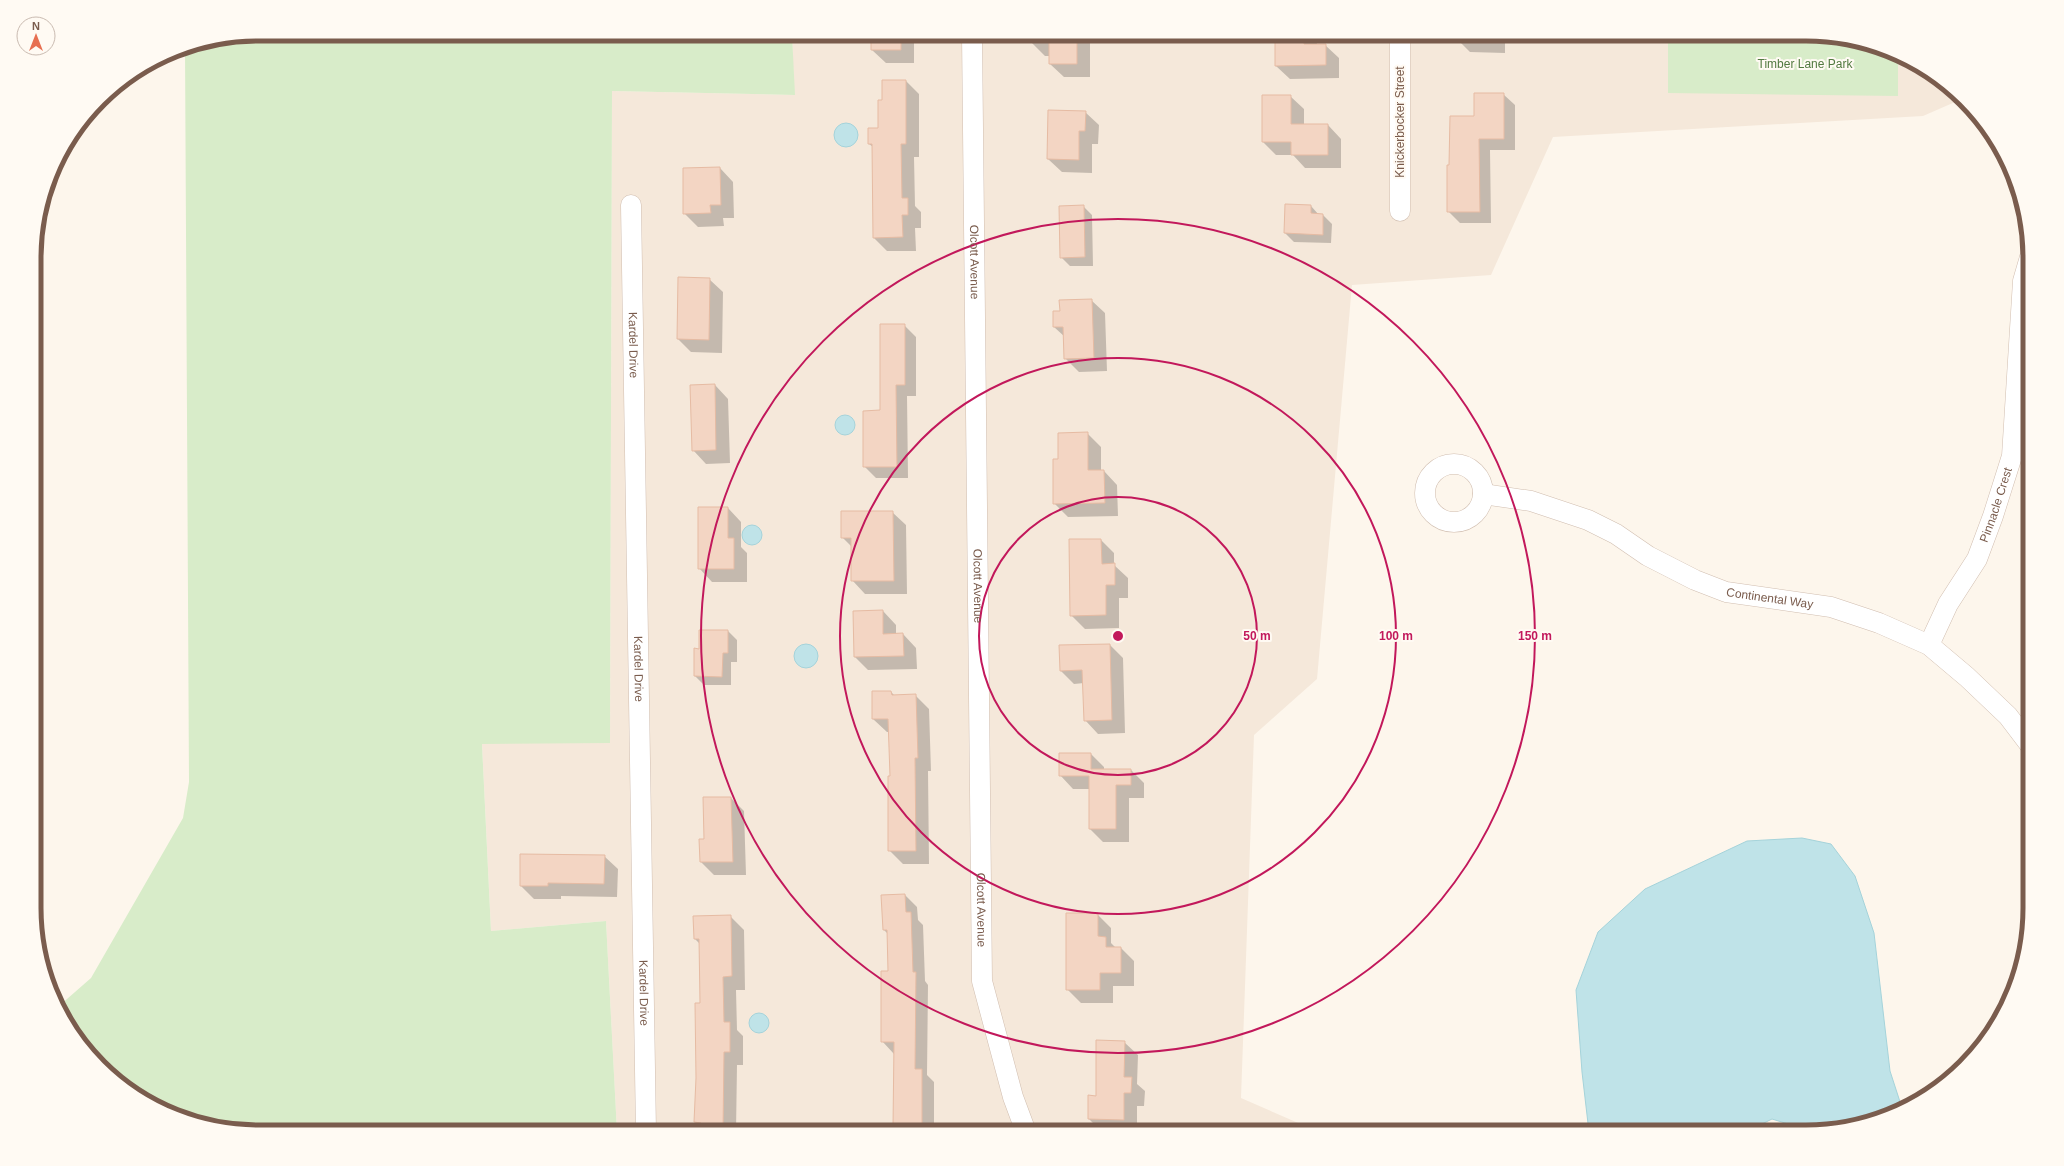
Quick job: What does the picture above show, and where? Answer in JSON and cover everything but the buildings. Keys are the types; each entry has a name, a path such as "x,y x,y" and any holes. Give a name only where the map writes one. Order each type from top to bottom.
{"street":[{"name":"Olcott Avenue","path":"972,41 982,981 1013,1097 1023,1125"},
{"name":"Knickerbocker Street","path":"1400,41 1400,211"},
{"name":"Kardel Drive","path":"631,205 646,1125"},
{"name":"Pinnacle Crest","path":"1929,645 1948,604 1977,559 1993,516 2012,456 2023,281"},
{"name":"Continental Way","path":"1483,494 1530,501 1588,520 1616,534 1648,556 1695,580 1726,592 1831,607 1879,623 1929,645 1967,677 2008,716 2023,736"}],"shaded area":[{"path":"792,41 1820,41 1862,48 1902,63 1927,78 1957,101 1923,116 1553,137 1491,275 1352,285 1317,679 1254,735 1241,1098 1303,1125 617,1125 606,921 491,931 482,743 610,743 612,91 794,95"}],"green space":[{"path":"244,41 792,41 795,95 612,91 610,743 482,744 491,931 606,921 617,1125 244,1125 202,1118 188,1113 162,1103 126,1080 104,1062 78,1029 63,1003 91,978 183,818 189,782 185,54 202,48"},
{"name":"Timber Lane Park","path":"1668,41 1820,41 1862,48 1898,61 1898,96 1668,93"}],"water":[{"path":"846,123 855,126 858,135 855,144 846,147 837,144 834,135 837,126"},
{"path":"845,415 852,418 855,425 852,432 845,435 838,432 835,425 838,418"},
{"path":"752,525 759,528 762,535 759,542 752,545 745,542 742,535 745,528"},
{"path":"806,644 815,647 818,656 815,665 806,668 797,665 794,656 797,647"},
{"path":"1802,838 1831,844 1855,876 1874,933 1890,1071 1901,1104 1862,1118 1820,1125 1791,1125 1772,1119 1760,1125 1588,1125 1582,1072 1576,990 1598,932 1645,889 1747,841"},
{"path":"755,1013 763,1013 769,1019 769,1027 763,1033 755,1033 749,1027 749,1019"}]}
